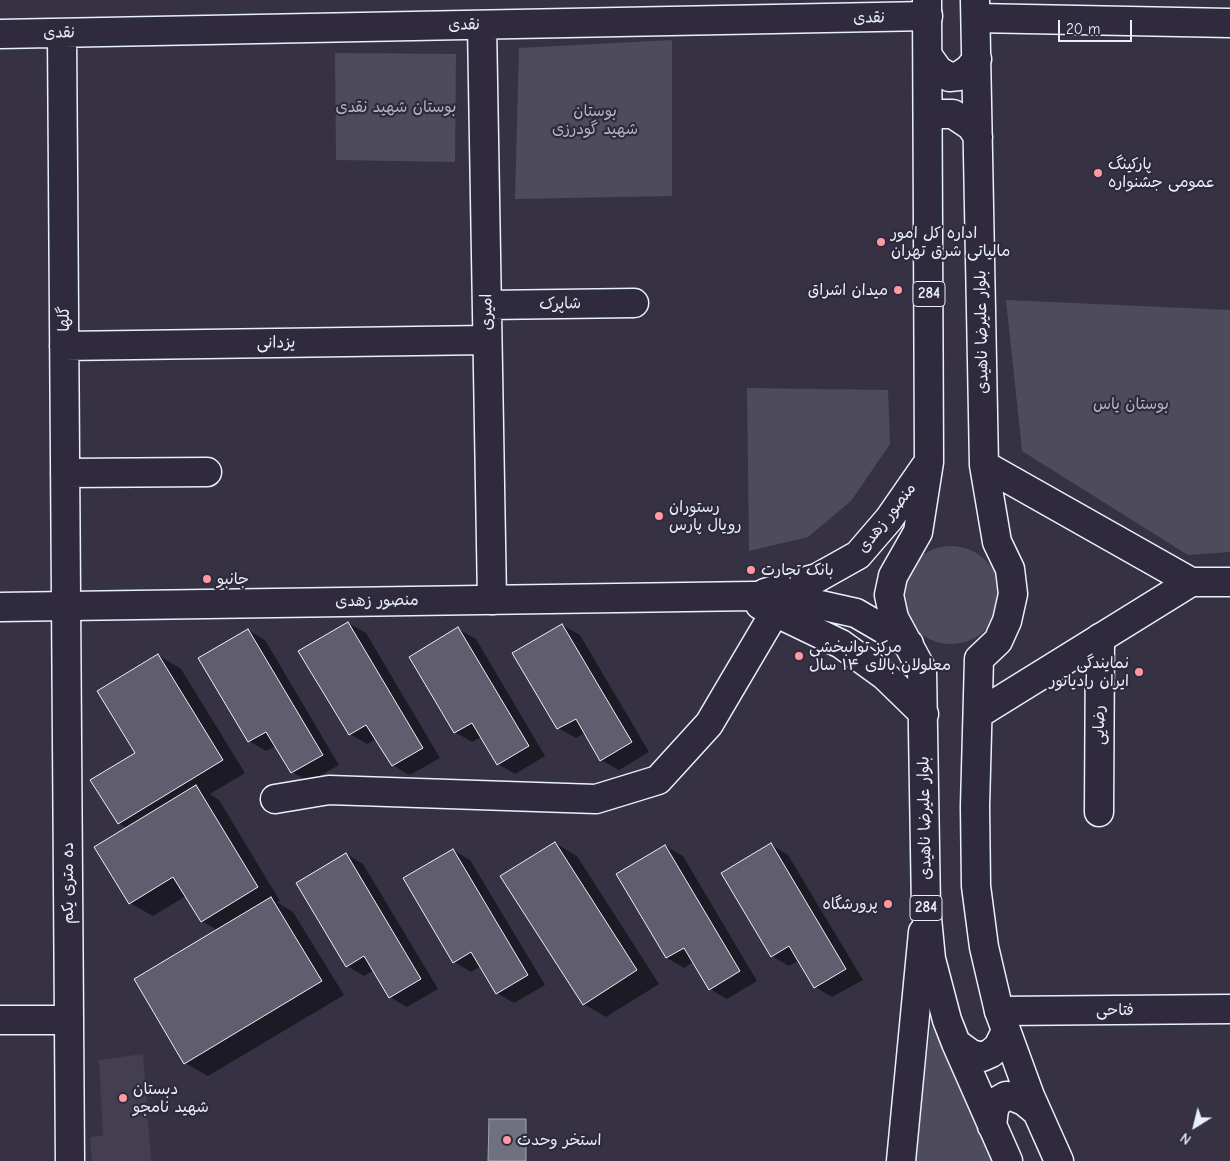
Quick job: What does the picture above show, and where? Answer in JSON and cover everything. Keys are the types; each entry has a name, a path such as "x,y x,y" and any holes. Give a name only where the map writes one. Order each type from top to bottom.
{"street":[{"name":"نقدی","path":"0,34 482,25 928,8"},
{"name":"284","path":"928,8 930,462"},
{"path":"976,9 1230,23"},
{"name":"بلوار علیرضا ناهیدی","path":"976,9 984,465 997,542 1010,568 1013,594 1007,621 998,641 979,659 978,714"},
{"name":"امیری","path":"482,25 492,600"},
{"name":"گلها","path":"62,33 66,605"},
{"path":"928,56 938,70 949,77 959,76 969,69 976,58"},
{"path":"928,123 938,114 953,114 972,126 978,137"},
{"name":"شاپرک","path":"487,305 634,303"},
{"name":"یزدانی","path":"64,346 488,340"},
{"name":"بلوار علیرضا ناهیدی","path":"930,462 918,532 893,576 890,595 894,618 922,670 926,908 931,959 947,1020 956,1044 1008,1161"},
{"name":"منصور زهدی","path":"756,602 817,578 858,555 889,519 930,462"},
{"path":"984,465 1191,582 1230,582"},
{"path":"65,473 207,472"},
{"path":"1059,1161 1036,1111 1003,1021 984,947 976,886 975,806 978,714 1191,582"},
{"name":"منصور زهدی","path":"0,607 492,600 811,603 856,613 909,644"},
{"path":"274,800 329,790 596,799 658,780 710,724 756,602 841,644 885,676 924,714"},
{"name":"ده متری یکم","path":"66,605 70,1161"},
{"name":"رضایی","path":"1098,812 1100,638"},
{"path":"901,1161 926,908"},
{"name":"فتاحی","path":"1003,1021 1230,1009"},
{"path":"0,1020 69,1020"},
{"path":"956,1044 971,1054 982,1057 991,1053 998,1047 1003,1021"},
{"path":"992,1126 994,1109 998,1100 1006,1096 1024,1101 1036,1111"}],"shaded area":[{"name":"دبستان شهید نامجو","path":"143,1054 151,1161 92,1161 90,1137 103,1135 99,1060"}],"green space":[{"name":"بوستان شهید گودرزی","path":"672,40 672,196 515,199 519,48"},
{"name":"بوستان شهید نقدی","path":"335,53 456,54 455,162 336,160"},
{"name":"بوستان یاس","path":"1006,300 1230,310 1230,552 1188,555 1022,451"},
{"path":"747,388 888,390 890,444 851,501 808,537 749,551"},
{"path":"951,546 961,547 978,554 992,568 999,585 999,605 992,622 978,636 961,643 951,644 941,643 924,636 910,622 903,605 902,595 903,585 910,568 924,554 941,547"},
{"path":"931,1024 992,1161 914,1161"}],"water":[{"name":"استخر وحدت","path":"489,1119 526,1119 526,1161 488,1161"}],"building":[{"path":"348,622 423,748 392,766 366,725 349,735 298,651"},
{"path":"562,624 632,742 600,761 576,719 557,729 512,653"},
{"path":"458,627 529,746 497,765 472,723 454,733 409,657"},
{"path":"248,629 323,755 291,773 266,732 248,742 198,658"},
{"path":"158,654 223,760 118,824 90,780 135,753 97,691"},
{"path":"196,785 258,887 201,922 173,877 129,904 94,847"},
{"path":"555,842 637,970 583,1005 500,876"},
{"path":"771,843 846,969 814,988 789,946 771,957 721,873"},
{"path":"665,845 740,971 709,990 684,948 666,958 616,874"},
{"path":"453,849 528,975 496,994 471,952 453,963 403,878"},
{"path":"346,853 421,979 389,998 364,956 346,967 296,883"},
{"path":"271,897 322,981 184,1064 134,979"}],"place":[{"name":"پارکینگ عمومی جشنواره","path":"1098,173"},
{"name":"اداره کل امور مالیاتی شرق تهران","path":"881,242"},
{"name":"میدان اشراق","path":"898,290"},
{"name":"رستوران رویال پارس","path":"659,516"},
{"name":"بانک تجارت","path":"751,570"},
{"name":"جانبو","path":"207,579"},
{"name":"مرکز توانبخشی معلولان بالای ۱۴ سال","path":"799,656"},
{"name":"نمایندگی ایران رادیاتور","path":"1139,672"},
{"name":"پرورشگاه","path":"888,904"},
{"name":"دبستان شهید نامجو","path":"123,1098"},
{"name":"استخر وحدت","path":"507,1140"}]}
